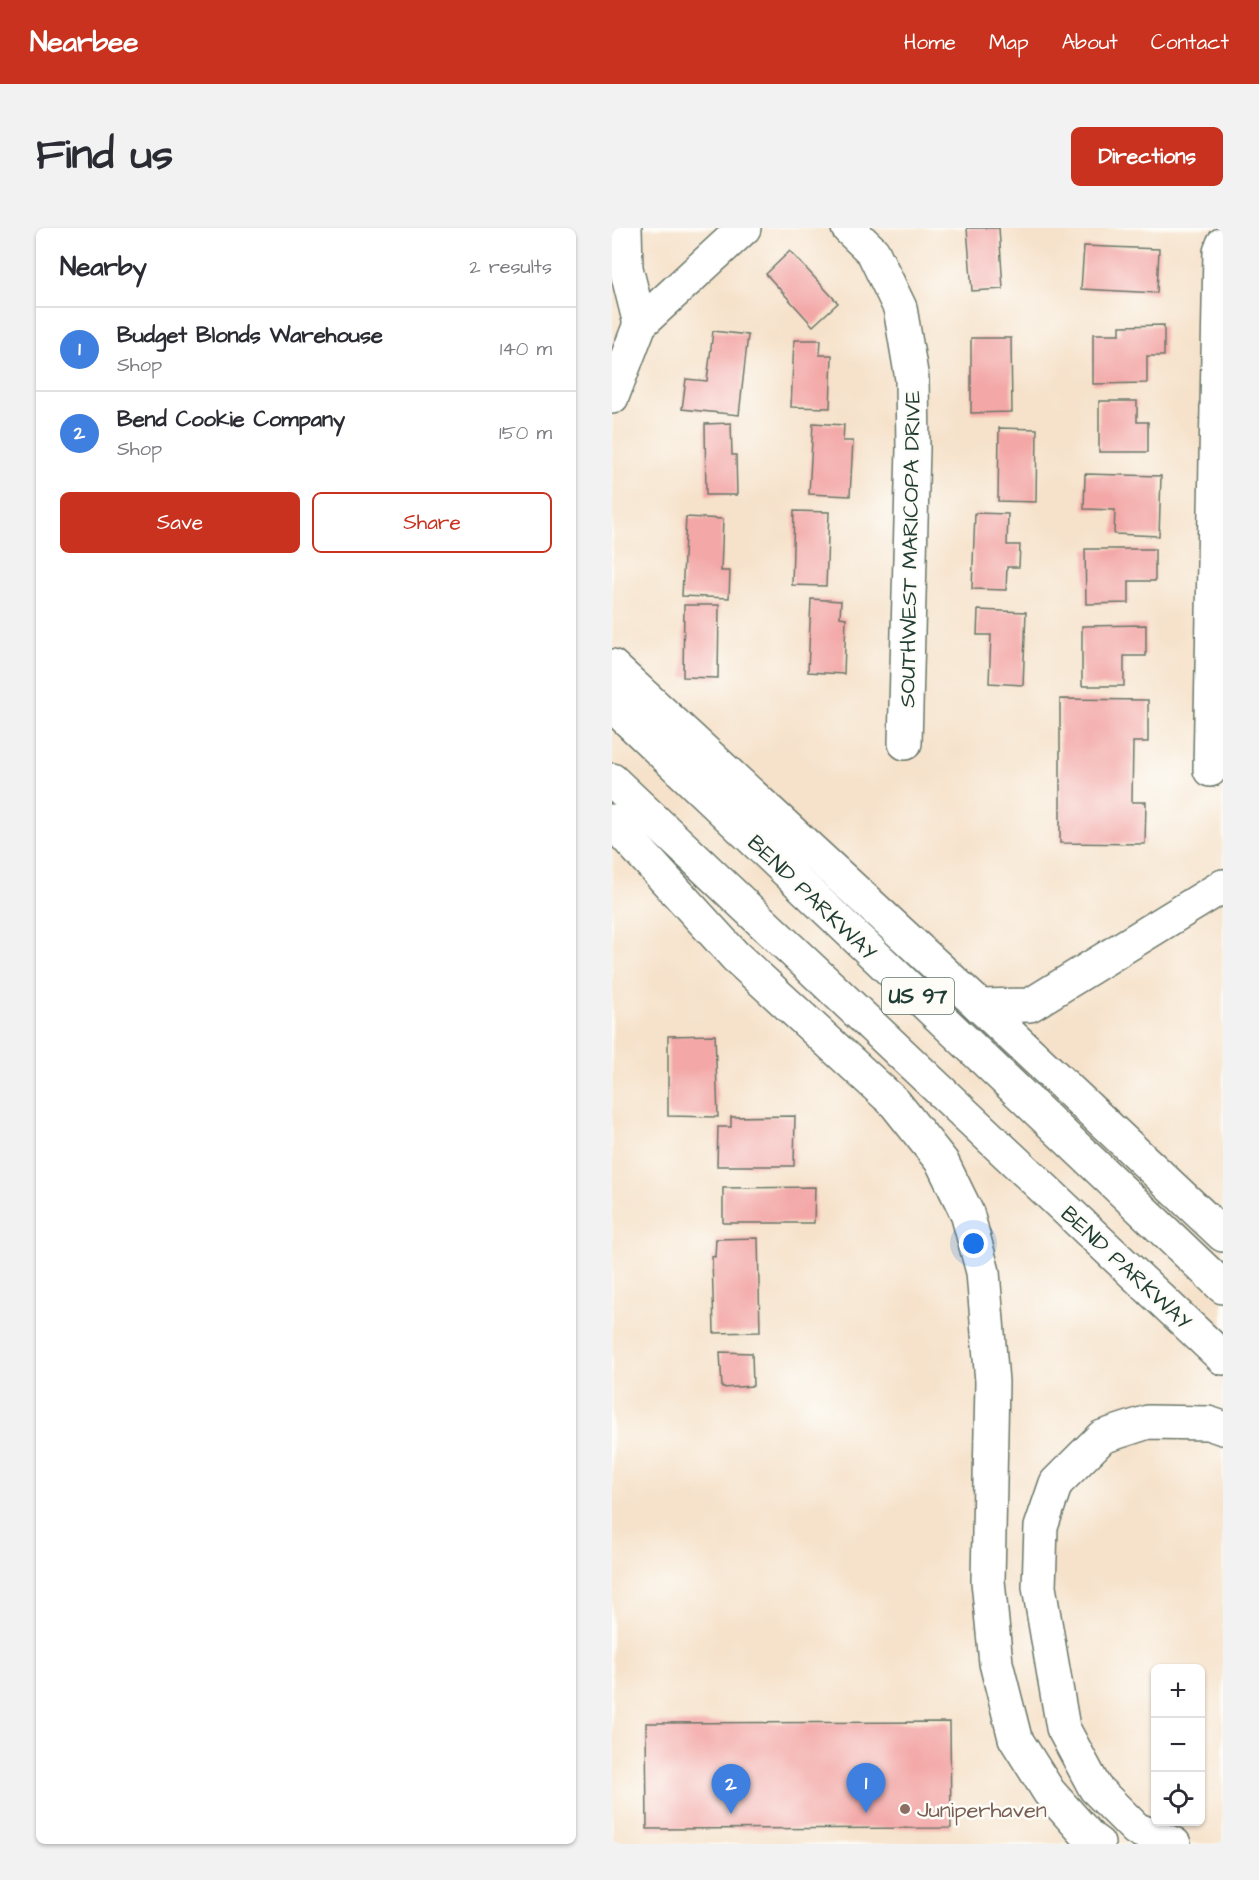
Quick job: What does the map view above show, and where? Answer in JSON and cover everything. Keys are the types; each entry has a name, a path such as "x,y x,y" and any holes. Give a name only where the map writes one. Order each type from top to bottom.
{"main road":[{"path":"625,228 626,268 640,324"},
{"path":"612,397 640,324 744,228"},
{"name":"SOUTHWEST MARICOPA DRIVE","path":"848,228 873,252 900,308 912,379 913,448 904,743"},
{"path":"1210,770 1220,512 1220,252 1223,244"},
{"path":"612,666 980,1006 1223,1235"},
{"name":"BEND PARKWAY","path":"612,705 1223,1287"},
{"name":"BEND PARKWAY","path":"612,780 1223,1358"},
{"path":"612,821 735,956 895,1104 942,1162 967,1213 983,1272 992,1382 988,1581 996,1663 1015,1738 1049,1792 1098,1844"},
{"path":"980,1006 1030,1005 1223,886"},
{"path":"1174,1844 1136,1829 1095,1788 1063,1728 1039,1587 1041,1527 1056,1483 1102,1437 1148,1422 1208,1423 1223,1428"}],"building":[{"path":"967,228 999,228 1003,289 972,291"},
{"path":"1084,246 1159,249 1157,293 1081,289"},
{"path":"790,251 838,303 813,326 766,274"},
{"path":"1164,325 1164,356 1147,356 1147,383 1093,384 1093,334 1120,334 1120,326"},
{"path":"713,331 748,335 739,415 682,409 686,379 707,381"},
{"path":"971,338 1011,338 1012,412 971,413"},
{"path":"794,340 821,340 820,355 832,355 830,408 791,407"},
{"path":"1099,401 1137,401 1137,422 1148,422 1148,452 1099,452"},
{"path":"731,423 732,455 736,455 737,495 706,495 705,424"},
{"path":"813,423 844,425 843,441 853,441 850,496 809,494"},
{"path":"999,428 1037,429 1036,502 998,501"},
{"path":"1085,474 1161,476 1159,536 1114,534 1115,510 1084,509"},
{"path":"794,511 829,512 826,586 792,585"},
{"path":"975,513 1008,514 1007,545 1020,545 1019,567 1007,567 1006,590 972,589"},
{"path":"686,517 723,519 721,571 730,571 729,598 682,596"},
{"path":"1085,549 1155,549 1155,581 1129,581 1129,603 1086,604"},
{"path":"811,599 841,601 840,617 846,618 844,674 808,672"},
{"path":"684,605 719,605 718,678 683,677"},
{"path":"978,610 1026,612 1023,685 989,683 991,635 977,635"},
{"path":"1146,625 1146,656 1124,656 1124,686 1082,686 1082,626"},
{"path":"1060,699 1148,700 1148,742 1133,742 1132,802 1146,802 1145,844 1060,843"},
{"path":"715,1035 718,1117 668,1116 668,1036"},
{"path":"795,1116 794,1166 717,1166 718,1127 731,1127 731,1117"},
{"path":"815,1187 814,1223 723,1223 723,1188"},
{"path":"758,1238 760,1332 714,1333 712,1256 715,1257 716,1239"},
{"path":"720,1352 752,1353 753,1386 722,1388"},
{"path":"950,1722 951,1828 647,1829 646,1723"}],"place":[{"name":"Juniperhaven","path":"905,1809"},
{"name":"Budget Blonds Warehouse","path":"866,1813"},
{"name":"Bend Cookie Company","path":"731,1814"}]}
